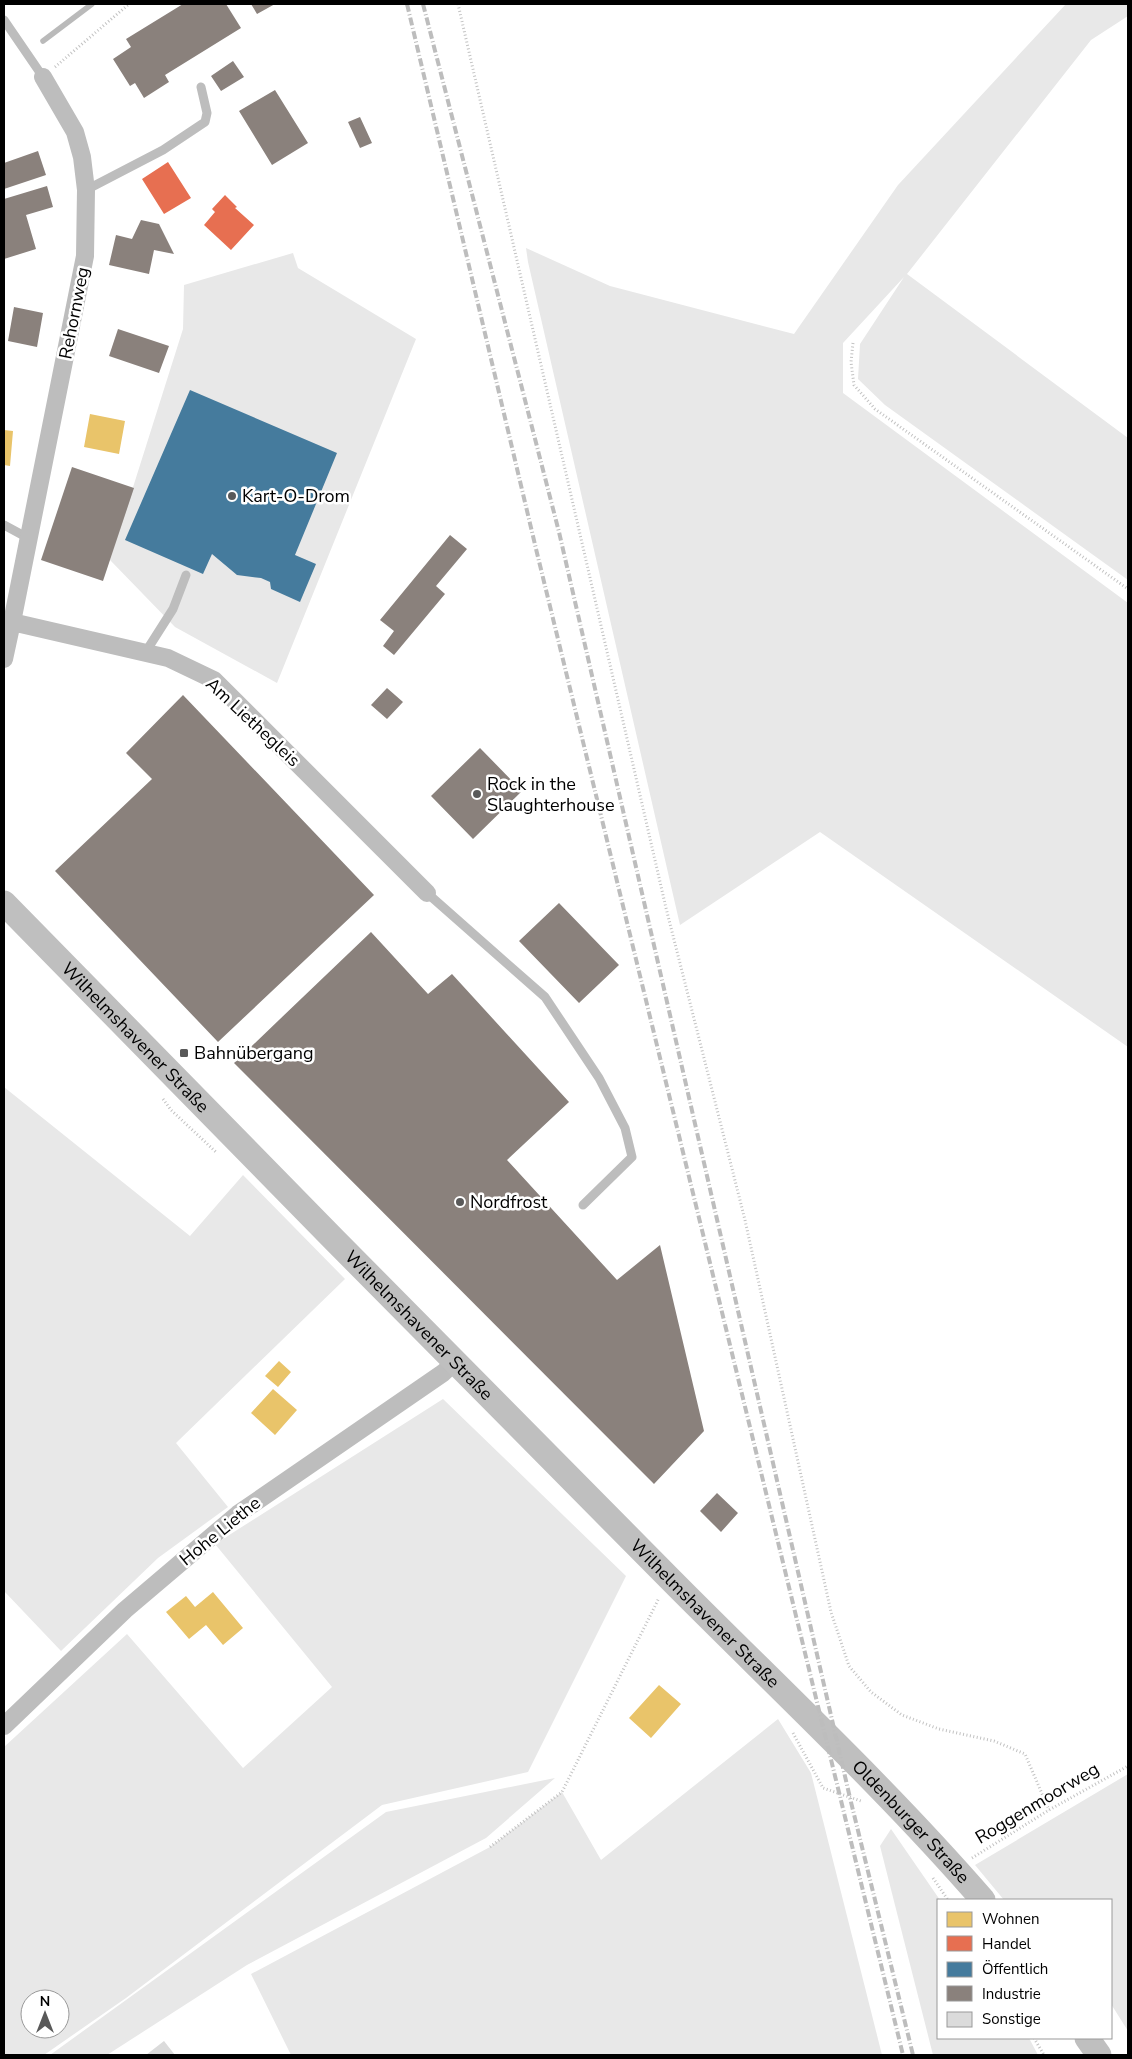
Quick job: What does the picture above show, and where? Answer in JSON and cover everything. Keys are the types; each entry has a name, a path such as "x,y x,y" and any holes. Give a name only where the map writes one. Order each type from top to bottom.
{"street":[{"name":"Rehornweg","path":"12,622 85,256 86,190 82,157 75,132 43,77"},
{"name":"Am Liethegleis","path":"12,622 168,658 214,680 426,894"},
{"path":"4,659 12,622"},
{"name":"Wilhelmshavener Straße","path":"4,903 249,1154 672,1581 838,1744"},
{"name":"Hohe Liethe","path":"4,1726 125,1610 238,1514 443,1373 456,1361"},
{"name":"Oldenburger Straße","path":"838,1744 946,1877 981,1899"},
{"path":"1088,2039 1099,2055"}],"lane":[{"name":"Rehornweg","path":"4,20 43,77"},
{"path":"86,190 163,150 206,122 207,113 201,87"},
{"path":"4,525 28,538"},
{"path":"145,653 173,609 186,575"},
{"path":"426,894 545,997 599,1078 625,1128 632,1157 583,1205"}],"path":[{"path":"43,77 129,4"},
{"path":"458,4 666,908 745,1220 831,1612 849,1666 871,1692 902,1715 939,1729 994,1740 1025,1754 1049,1810"},
{"path":"853,343 851,362 854,385 875,408 1128,589"},
{"path":"490,1847 562,1792 660,1595 672,1581"},
{"name":"Roggenmoorweg","path":"946,1877 1049,1810 1128,1766"},
{"path":"1035,2039 1044,2055"}],"shaded area":[{"path":"1066,4 1128,4 1128,16 1091,40 907,274 1128,438 1128,580 885,405 858,379 860,344 904,277 843,343 843,393 1128,603 1128,1047 820,832 680,925 526,248 610,286 794,334 898,185"},
{"path":"293,253 298,268 416,339 277,683 175,627 110,560 183,329 184,285"},
{"path":"4,1087 190,1236 243,1175 345,1279 176,1443 228,1507 158,1558 61,1651 4,1591"},
{"path":"443,1399 626,1576 528,1772 382,1805 126,1998 70,2037 70,1989 20,1989 20,2039 67,2039 44,2055 4,2055 4,1747 127,1634 243,1768 332,1687 215,1544"},
{"path":"778,1719 811,1773 882,2055 291,2055 251,1974 490,1847 562,1792 601,1860"},
{"path":"1128,1774 1128,2031 1112,2006 1112,1899 1003,1899 975,1865"},
{"path":"555,1778 486,1838 247,1965 107,2055 50,2055 386,1812"},
{"path":"891,1829 939,1899 937,1899 937,2039 1030,2039 1038,2055 933,2055 880,1846"}],"building: Wohnen":[{"path":"90,414 125,421 119,454 84,447"},
{"path":"4,430 13,431 10,466 4,465"},
{"path":"279,1361 291,1372 278,1387 265,1376"},
{"path":"273,1389 297,1410 275,1435 251,1413"},
{"path":"213,1592 243,1628 223,1645 206,1625 189,1639 166,1612 186,1596 195,1607"},
{"path":"659,1685 681,1704 651,1738 629,1718"}],"building: Handel":[{"path":"168,162 191,198 164,214 142,179"},
{"path":"225,195 237,207 235,208 254,225 231,250 204,225 215,212 212,209"}],"building: Öffentlich":[{"name":"Kart-O-Drom","path":"190,390 337,453 295,555 316,564 300,602 271,589 270,582 261,578 237,575 212,554 203,574 125,540"}],"building: Industrie":[{"path":"183,4 226,4 241,28 165,75 169,82 144,98 135,83 130,86 113,59 131,47 126,39"},
{"path":"251,4 275,4 257,14"},
{"path":"233,61 244,77 221,91 211,76"},
{"path":"275,90 308,143 272,165 239,111"},
{"path":"360,117 372,143 360,148 348,122"},
{"path":"38,151 46,175 4,189 4,163"},
{"path":"47,186 53,207 26,215 36,249 4,259 4,199"},
{"path":"141,220 159,224 174,254 154,250 149,274 109,265 116,235 132,239"},
{"path":"14,307 43,313 37,347 8,341"},
{"path":"118,329 169,346 159,373 109,356"},
{"path":"72,467 134,488 103,581 41,560"},
{"path":"450,535 467,549 436,586 445,594 394,655 383,646 394,631 380,620"},
{"path":"387,688 403,702 387,719 371,705"},
{"path":"183,695 374,895 218,1042 55,871 152,779 126,753"},
{"name":"Rock in the Slaughterhouse","path":"480,748 522,791 473,839 431,796"},
{"path":"559,903 619,965 579,1003 519,941"},
{"name":"Nordfrost","path":"371,932 428,994 452,974 569,1102 507,1160 617,1280 660,1245 704,1431 654,1484 234,1063"},
{"path":"717,1493 738,1513 721,1532 700,1511"}],"building: Sonstige":[{"path":"164,2041 175,2055 146,2055"}],"waterway":[{"path":"43,41 92,4"}],"railway":[{"path":"407,4 537,553 903,2055"},
{"path":"423,4 559,532 850,1798 913,2055"}],"place":[{"name":"Kart-O-Drom","path":"232,496"},
{"name":"Rock in the Slaughterhouse","path":"477,794"},
{"name":"Bahnübergang","path":"184,1053"},
{"name":"Nordfrost","path":"460,1202"}]}
